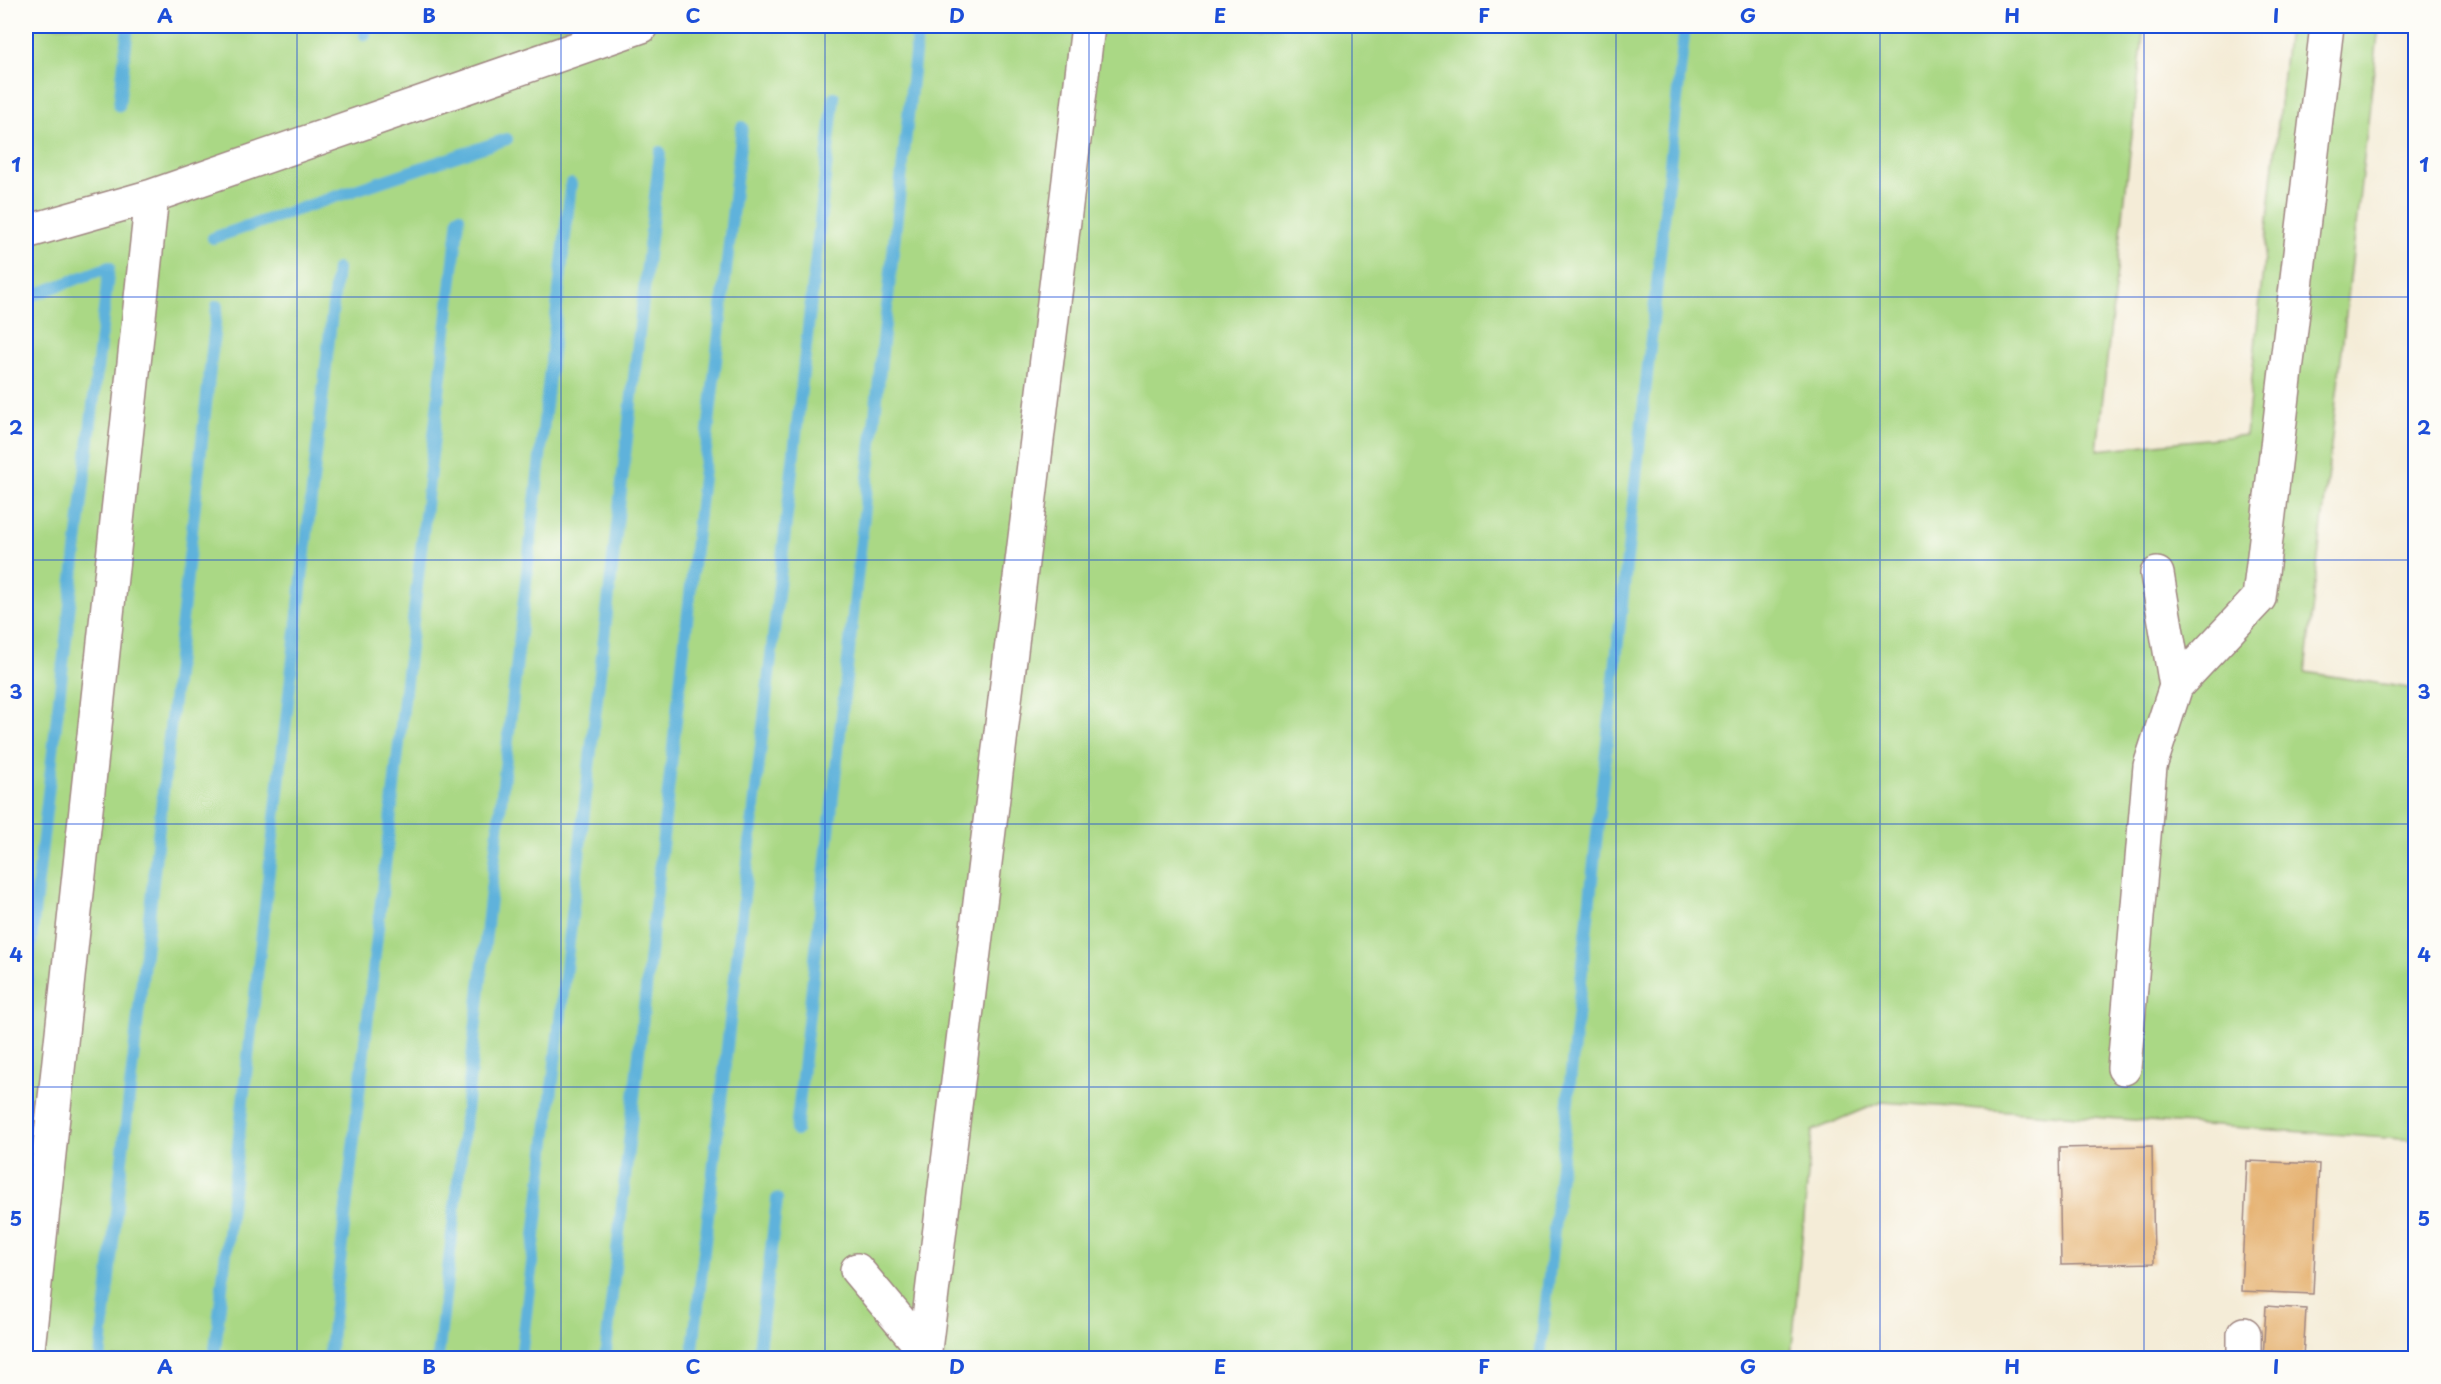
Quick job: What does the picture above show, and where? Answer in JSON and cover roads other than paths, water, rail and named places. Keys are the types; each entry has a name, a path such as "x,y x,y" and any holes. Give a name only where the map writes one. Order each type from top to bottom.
{"lane":[{"path":"26,232 152,196 642,26"},
{"path":"924,1355 1088,26"},
{"path":"2124,1068 2150,766 2176,686 2259,598 2328,26"},
{"path":"27,1359 152,196"},
{"path":"2157,574 2176,686"},
{"path":"857,1270 924,1355"}],"waterway":[{"path":"119,106 128,26"},
{"path":"365,35 366,26"},
{"path":"796,1131 918,26"},
{"path":"1540,1358 1685,26"},
{"path":"692,1358 834,97"},
{"path":"605,1358 742,127"},
{"path":"213,238 507,139"},
{"path":"521,1358 660,152"},
{"path":"438,1358 571,184"},
{"path":"329,1358 459,217"},
{"path":"26,298 109,267 26,984"},
{"path":"214,1358 337,269"},
{"path":"100,1358 217,306"},
{"path":"758,1358 777,1199"}]}
